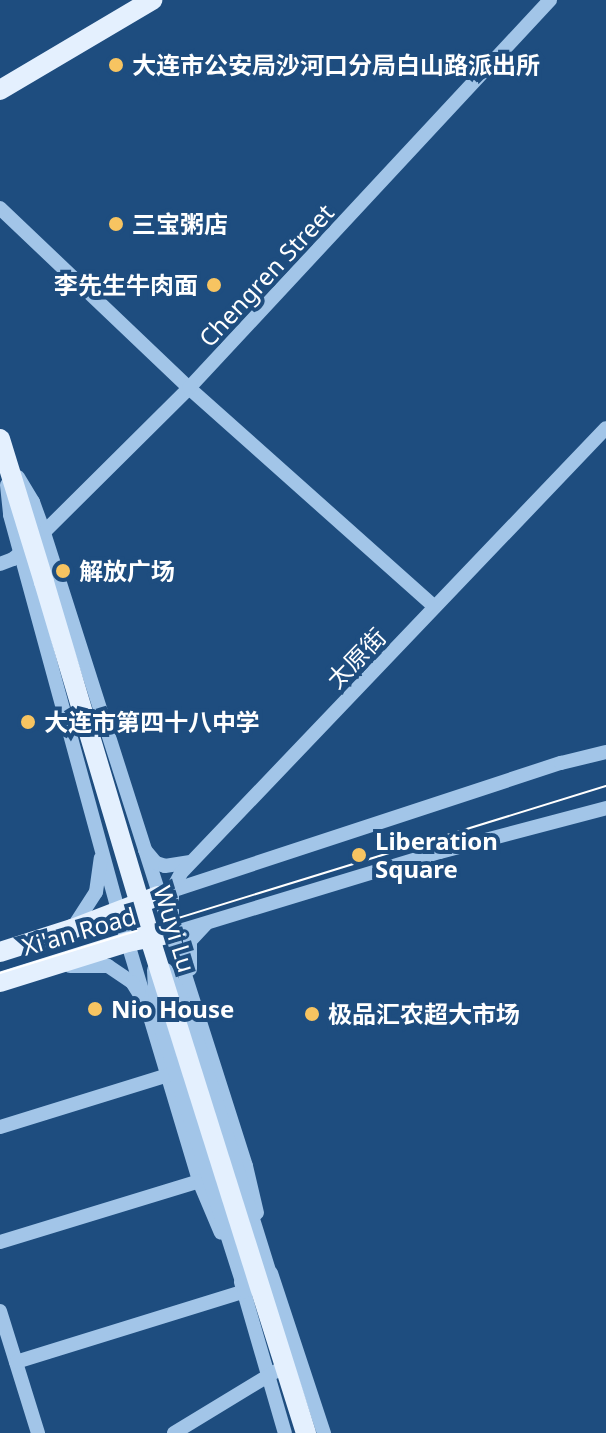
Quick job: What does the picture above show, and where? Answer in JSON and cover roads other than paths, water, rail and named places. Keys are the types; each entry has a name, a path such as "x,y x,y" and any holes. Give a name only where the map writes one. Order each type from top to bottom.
{"main road":[{"path":"0,90 152,0"},
{"name":"Wuyi Lu","path":"2,448 152,945 306,1433"},
{"name":"Xi'an Road","path":"0,952 72,929 165,893"},
{"name":"Xi'an Road","path":"0,982 128,942 173,933"}],"street":[{"name":"Chengren Street","path":"0,564 13,559 33,543 189,388 550,0"},
{"path":"0,208 189,388 435,607"},
{"name":"太原街","path":"128,942 193,861 606,428"},
{"path":"33,543 98,834 128,942 199,1181 245,1291"},
{"path":"33,543 141,844 165,893 173,933 246,1166 273,1283"},
{"path":"165,893 518,776 606,752"},
{"path":"173,933 440,852 606,808"},
{"path":"72,929 96,892 102,859 98,834"},
{"path":"141,844 149,856 165,866 193,861"},
{"path":"195,1005 190,941 211,921"},
{"path":"152,945 186,1004 273,1283 324,1433"},
{"path":"152,945 156,1012 245,1291 285,1433"},
{"path":"42,968 108,966 132,982 148,1007"},
{"path":"0,1127 168,1075"},
{"path":"0,1242 199,1181"},
{"path":"16,1362 245,1291"},
{"path":"0,1311 38,1433"},
{"path":"174,1433 270,1373 298,1360"}],"tram line":[{"path":"0,973 606,786"}],"place":[{"name":"大连市公安局沙河口分局白山路派出所","path":"116,65"},
{"name":"三宝粥店","path":"116,224"},
{"name":"李先生牛肉面","path":"214,285"},
{"name":"解放广场","path":"63,571"},
{"name":"大连市第四十八中学","path":"28,722"},
{"name":"Liberation Square","path":"359,855"},
{"name":"Nio House","path":"95,1009"},
{"name":"极品汇农超大市场","path":"312,1014"}]}
